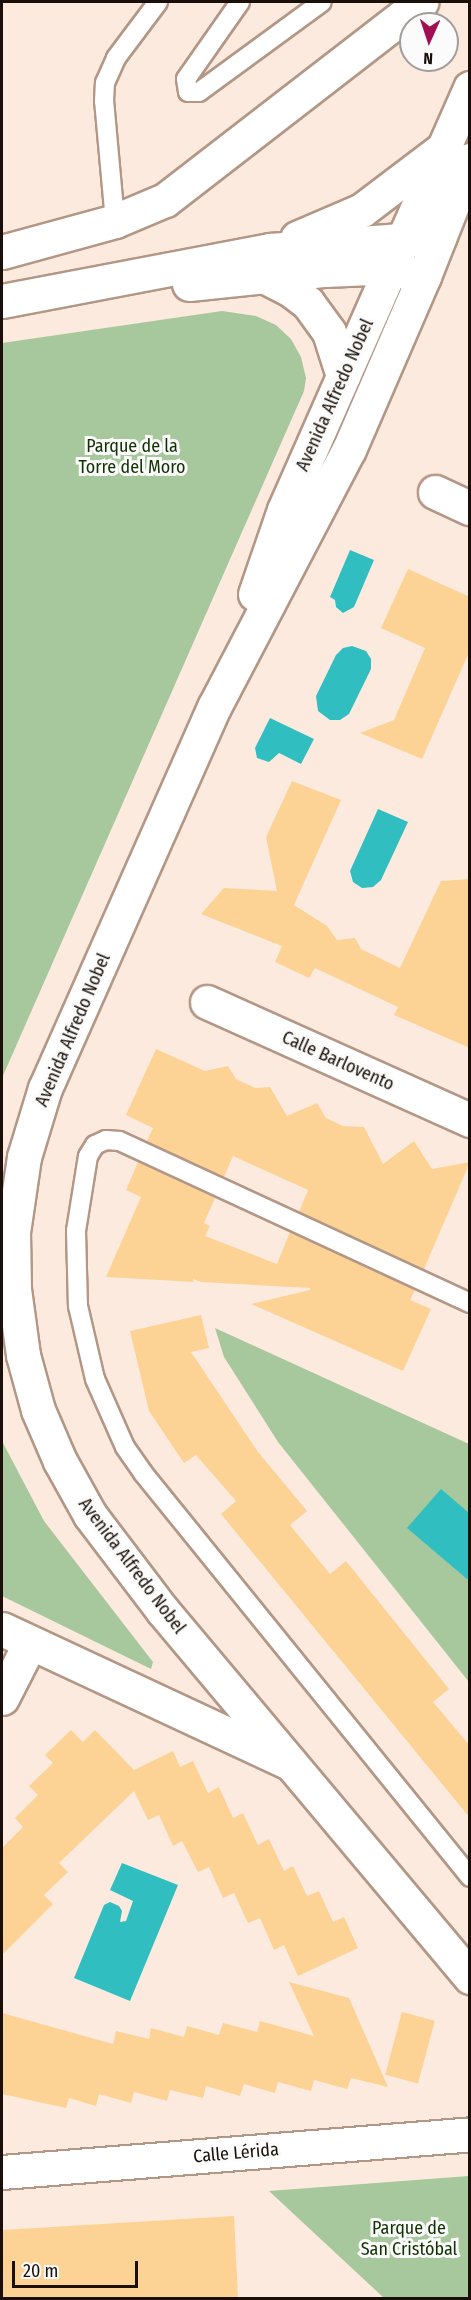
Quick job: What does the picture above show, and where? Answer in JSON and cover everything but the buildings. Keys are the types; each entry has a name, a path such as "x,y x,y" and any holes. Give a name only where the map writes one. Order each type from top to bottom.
{"street":[{"path":"2,252 115,221 165,200 421,2"},
{"name":"Avenida Alfredo Nobel","path":"470,88 440,237 424,276 349,449 214,707 45,1088 24,1157 13,1232 8,1294 38,1410 60,1461 90,1515 163,1611 470,1977"},
{"path":"267,264 457,153"},
{"name":"Avenida Alfredo Nobel","path":"214,707 284,510 391,268 402,238 457,153"},
{"path":"2,301 267,264 402,238 440,237"},
{"path":"267,264 325,270 391,268 424,276"},
{"path":"267,264 291,290 308,303 329,332 343,376"},
{"path":"435,492 470,508"},
{"name":"Calle Barlovento","path":"207,1002 470,1120"},
{"path":"2,1698 16,1636 291,1764"},
{"name":"Calle Lérida","path":"2,2172 470,2134"}],"lane":[{"path":"115,221 104,101 105,83 116,58 158,2"},
{"path":"240,2 186,79 188,92 199,92 322,2"},
{"path":"470,1303 119,1141 106,1140 95,1145 88,1156 76,1231 78,1306 95,1379 125,1447 142,1473 470,1877"}],"green space":[{"name":"Parque de la Torre del Moro","path":"222,311 256,316 276,325 291,339 301,357 306,378 304,391 2,1078 2,343"},
{"path":"215,1328 469,1444 469,1682 278,1442 224,1357"},
{"path":"2,1441 44,1521 153,1662 151,1669 2,1596"},
{"name":"Parque de San Cristóbal","path":"469,2176 469,2298 384,2298 269,2191"}],"water":[{"path":"350,550 374,560 354,607 343,613 336,607 335,600 330,597"},
{"path":"352,646 366,651 371,659 371,669 349,714 340,720 330,720 318,711 316,696 336,655 343,648"},
{"path":"270,718 314,739 301,764 279,753 269,762 257,758 255,748"},
{"path":"378,809 408,822 381,880 373,887 362,888 353,882 350,871"},
{"path":"441,1489 469,1513 470,1576 467,1579 407,1528"},
{"path":"122,1863 178,1885 130,2001 74,1978 104,1905 110,1902 119,1906 122,1911 120,1922 126,1921 133,1901 110,1890"}]}
